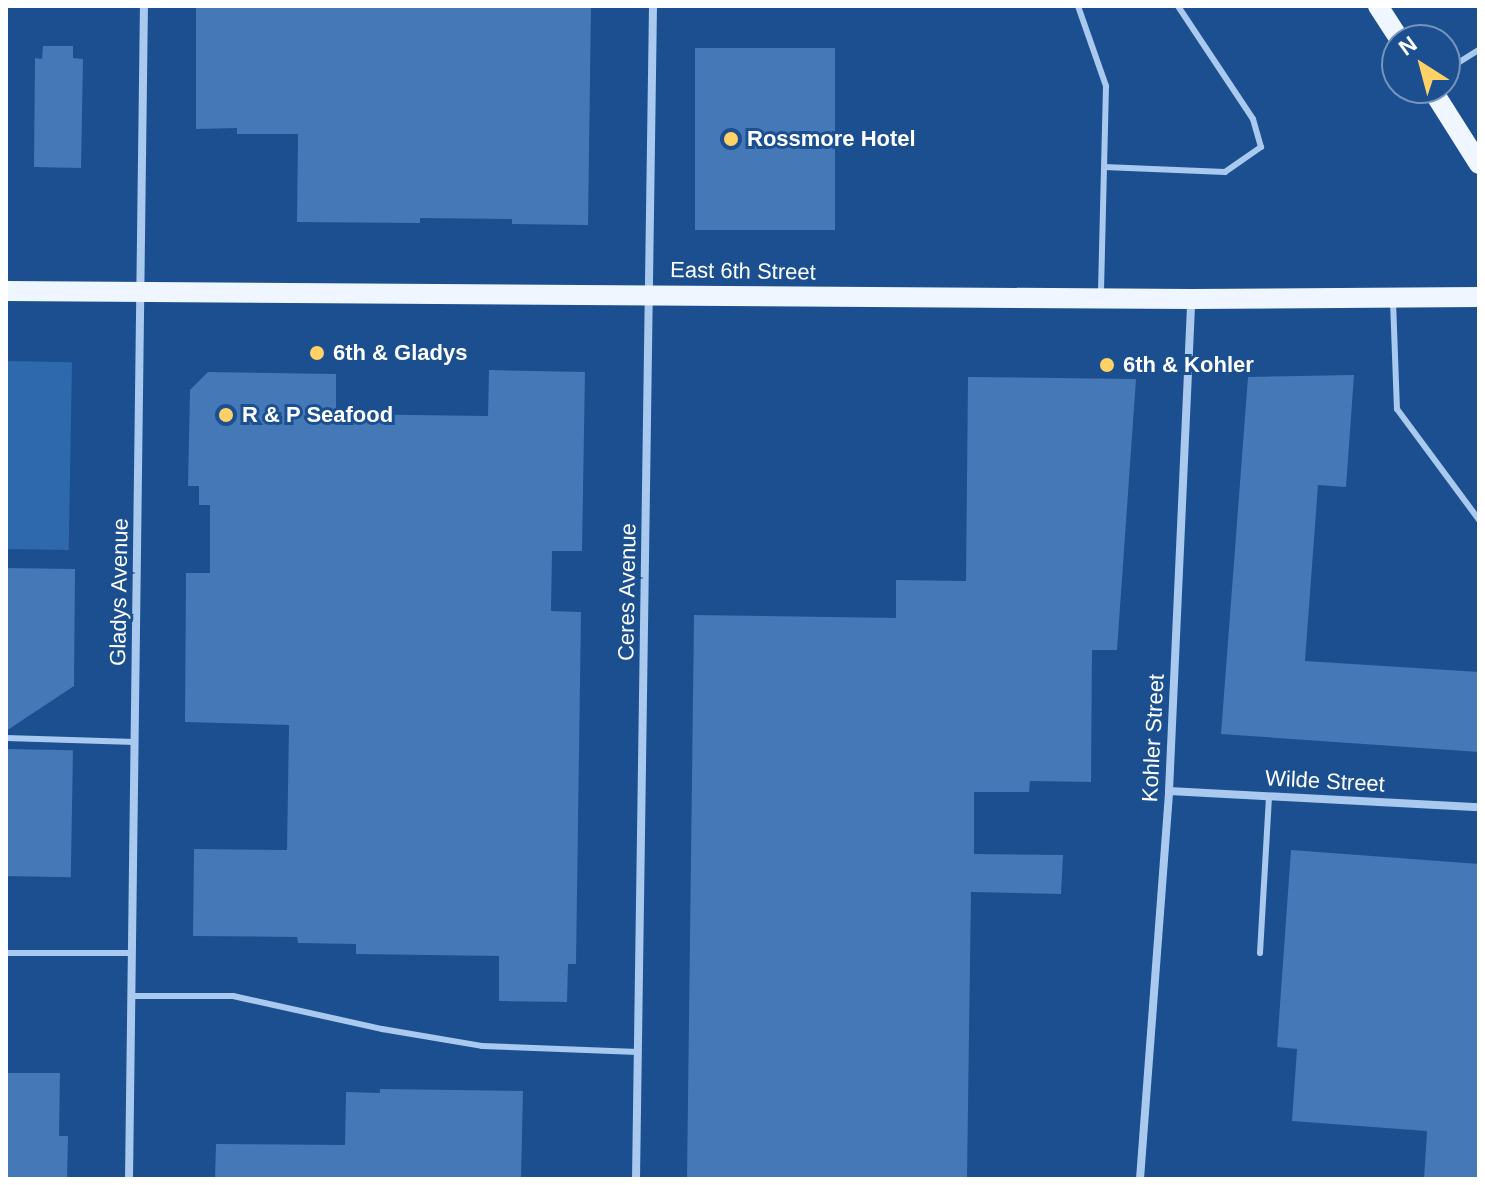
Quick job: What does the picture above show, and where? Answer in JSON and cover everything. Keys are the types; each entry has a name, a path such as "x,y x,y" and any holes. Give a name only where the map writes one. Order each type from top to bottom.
{"main road":[{"path":"1378,6 1390,24"},
{"path":"1441,104 1479,164"},
{"name":"East 6th Street","path":"6,291 1191,299 1479,297"}],"street":[{"name":"Gladys Avenue","path":"129,1179 144,6"},
{"name":"Ceres Avenue","path":"636,1179 653,6"},
{"name":"Kohler Street","path":"1140,1179 1169,791 1191,299"},
{"name":"Wilde Street","path":"1169,791 1479,807"}],"lane":[{"path":"1078,6 1106,86 1101,298"},
{"path":"1104,167 1225,172 1261,147 1253,119 1178,6"},
{"path":"1461,61 1479,50"},
{"path":"1393,297 1397,409 1479,520"},
{"path":"6,738 135,742"},
{"path":"1260,953 1269,796"},
{"path":"6,953 132,953"},
{"path":"131,996 233,996 382,1029 482,1046 638,1052"}],"shaded area":[{"path":"6,361 72,362 69,550 6,549"}],"building":[{"path":"196,6 591,6 588,225 512,224 512,219 420,218 420,223 297,222 298,134 237,134 237,128 196,129"},
{"path":"43,46 73,46 73,58 83,59 81,168 34,167 35,58 42,59"},
{"name":"Rossmore Hotel","path":"695,48 835,48 835,230 695,230"},
{"path":"489,370 585,372 582,551 552,551 551,611 581,612 576,964 568,964 567,1002 499,1001 499,956 356,954 356,944 298,943 297,937 193,936 194,849 287,850 289,725 185,722 186,573 210,573 210,505 199,505 199,486 188,486 190,390 208,372 336,374 336,414 488,416"},
{"path":"1354,375 1346,487 1318,485 1305,661 1479,672 1479,752 1221,734 1248,377"},
{"path":"968,377 1136,379 1117,650 1092,650 1091,782 1030,781 1029,792 974,792 974,854 1063,855 1061,894 971,892 967,1179 687,1179 694,615 896,618 896,580 966,581"},
{"path":"6,568 75,569 74,686 6,731"},
{"path":"6,749 73,750 71,877 6,876"},
{"path":"1291,850 1479,864 1479,1179 1424,1179 1427,1131 1292,1121 1297,1049 1277,1047"},
{"path":"6,1073 60,1073 59,1136 68,1136 67,1179 6,1179"},
{"path":"380,1089 523,1091 521,1179 215,1179 216,1144 345,1145 346,1092 380,1093"}],"place":[{"name":"Rossmore Hotel","path":"731,139"},
{"name":"6th & Gladys","path":"317,353"},
{"name":"6th & Kohler","path":"1107,365"},
{"name":"R & P Seafood","path":"226,415"}]}
